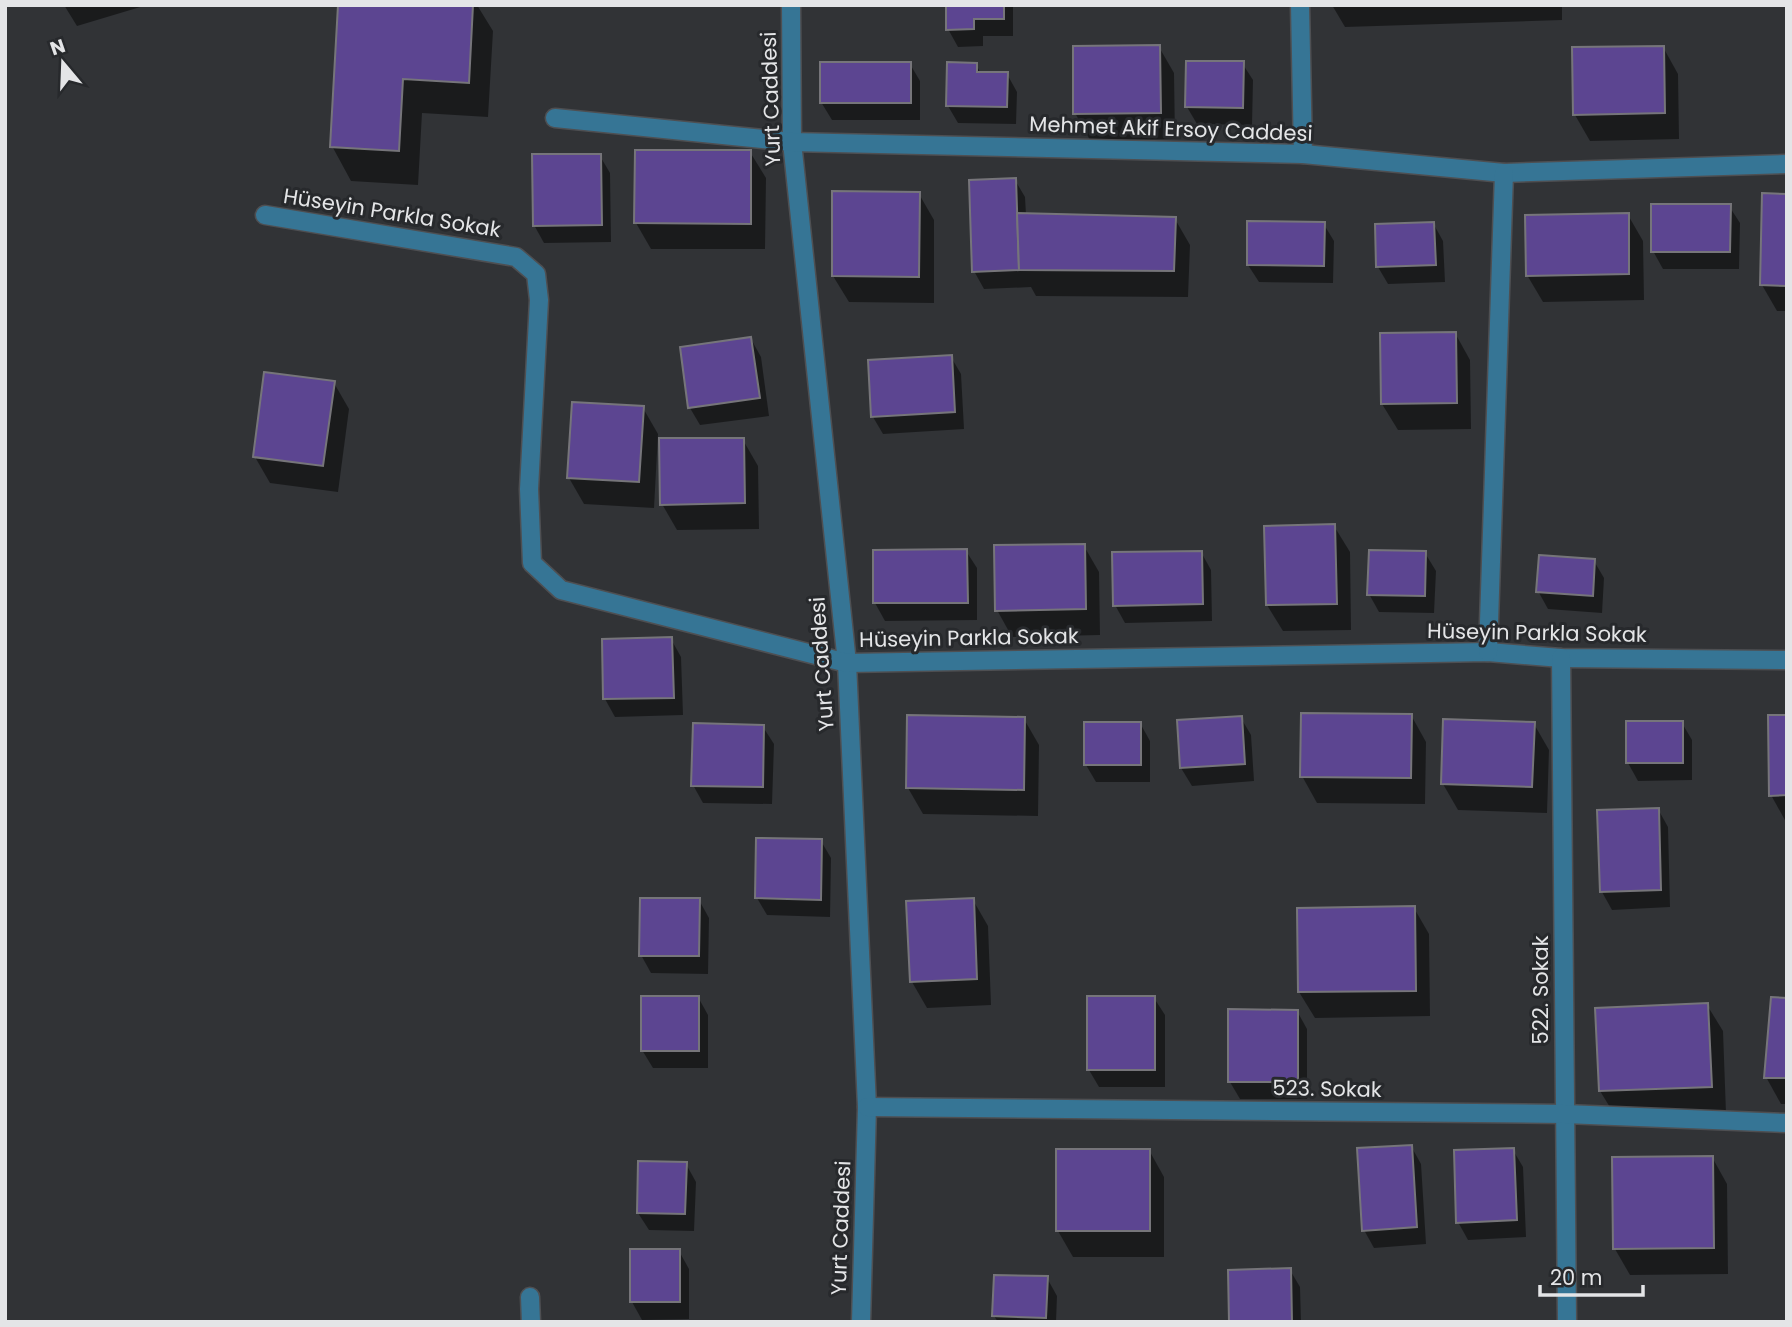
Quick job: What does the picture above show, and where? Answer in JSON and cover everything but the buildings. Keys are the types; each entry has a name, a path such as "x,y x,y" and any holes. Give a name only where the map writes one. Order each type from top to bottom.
{"street":[{"name":"Yurt Caddesi","path":"791,5 792,142 847,663 867,1108 861,1322"},
{"path":"1300,5 1303,154"},
{"name":"Mehmet Akif Ersoy Caddesi","path":"555,118 792,142 1303,154 1504,173 1787,164"},
{"path":"1488,652 1504,173"},
{"name":"Hüseyin Parkla Sokak","path":"265,215 516,257 536,274 539,300 529,489 532,563 561,590 847,663 1488,652 1562,658 1787,660"},
{"name":"522. Sokak","path":"1562,658 1567,1322"},
{"name":"523. Sokak","path":"867,1108 1565,1114 1787,1123"},
{"path":"530,1297 531,1322"}]}
